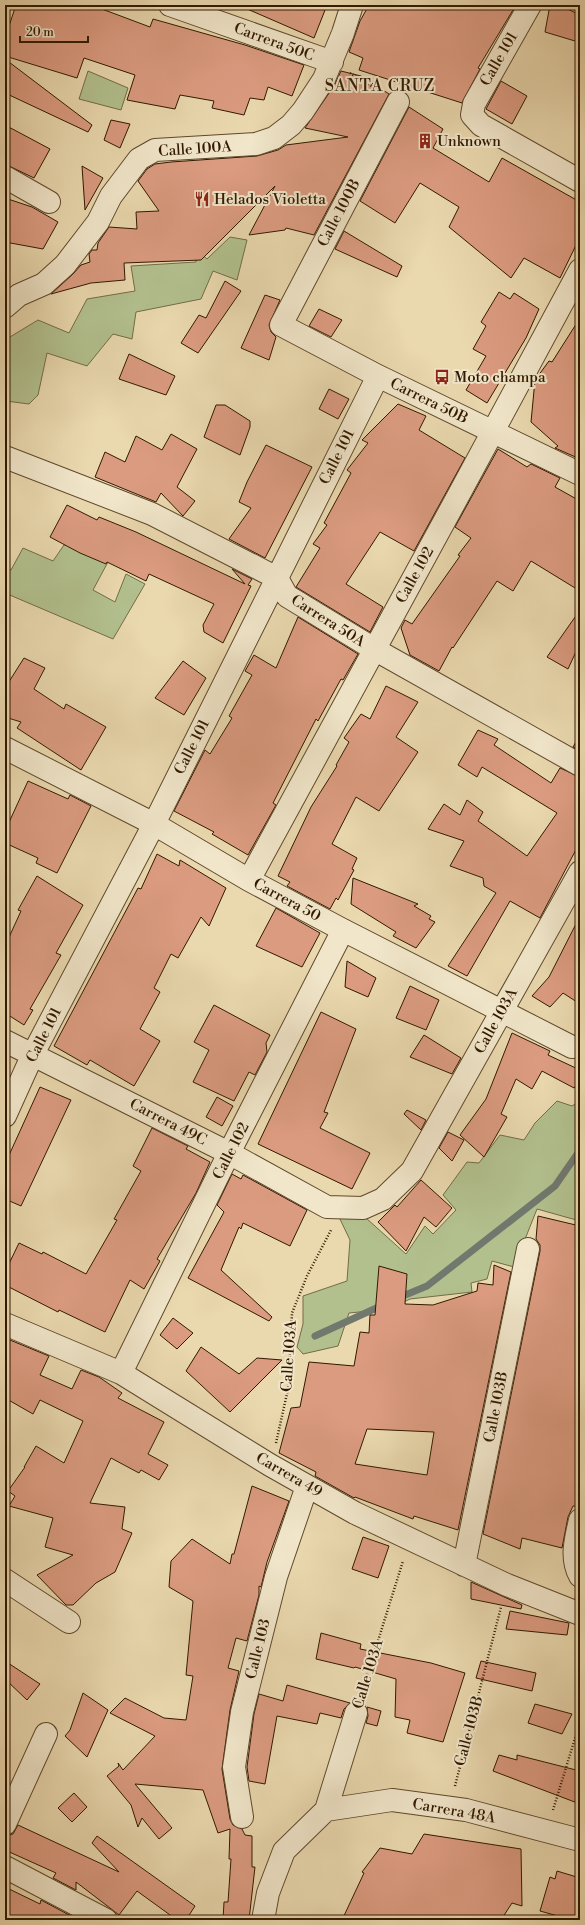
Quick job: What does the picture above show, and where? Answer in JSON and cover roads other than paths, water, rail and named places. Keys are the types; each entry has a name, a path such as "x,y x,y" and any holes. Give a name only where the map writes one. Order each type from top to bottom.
{"street":[{"name":"Carrera 50C","path":"170,5 332,62"},
{"name":"Calle 100A","path":"5,307 19,295 44,284 65,265 98,222 111,196 139,159 155,150 256,144 274,138 291,125 303,111 332,62 352,5"},
{"name":"Calle 101","path":"530,5 474,104 472,115 481,125 580,181"},
{"name":"Calle 100B","path":"280,325 398,102"},
{"path":"5,177 49,202"},
{"name":"Calle 102","path":"249,880 493,433 580,270"},
{"name":"Carrera 50B","path":"280,325 378,376 580,474"},
{"name":"Calle 101","path":"5,1116 34,1054 154,824 378,376"},
{"path":"7,458 152,514 276,578"},
{"name":"Carrera 50A","path":"276,578 287,596 374,649 580,765"},
{"name":"Carrera 50","path":"5,748 154,824 249,880 343,930 572,1047"},
{"name":"Calle 103A","path":"412,1171 580,872"},
{"name":"Calle 102","path":"121,1373 229,1153 343,930"},
{"name":"Carrera 49C","path":"5,1040 229,1153 328,1207 363,1208 383,1199 412,1171"},
{"name":"Calle 103B","path":"464,1565 528,1249"},
{"name":"Carrera 49","path":"5,1324 121,1373 270,1465 355,1514 507,1585 580,1614"},
{"name":"Calle 103","path":"242,1817 234,1767 242,1712 276,1577 307,1486"},
{"path":"580,1520 574,1547 577,1570 580,1576"},
{"path":"5,1580 69,1622"},
{"name":"Calle 103A","path":"326,1810 356,1713"},
{"path":"5,1824 46,1734"},
{"name":"Carrera 48A","path":"326,1810 392,1800 466,1810 580,1840"},
{"path":"263,1920 268,1892 284,1851 326,1810"},
{"path":"5,1866 106,1920"}],"waterway":[{"path":"398,1298 427,1286 555,1186 580,1150"},
{"path":"315,1336 383,1305"}],"place":[{"name":"Unknown","path":"425,141"},
{"name":"Helados Violetta","path":"202,199"},
{"name":"Moto champa","path":"442,377"}],"district":[{"name":"SANTA CRUZ","path":"380,86"}]}
